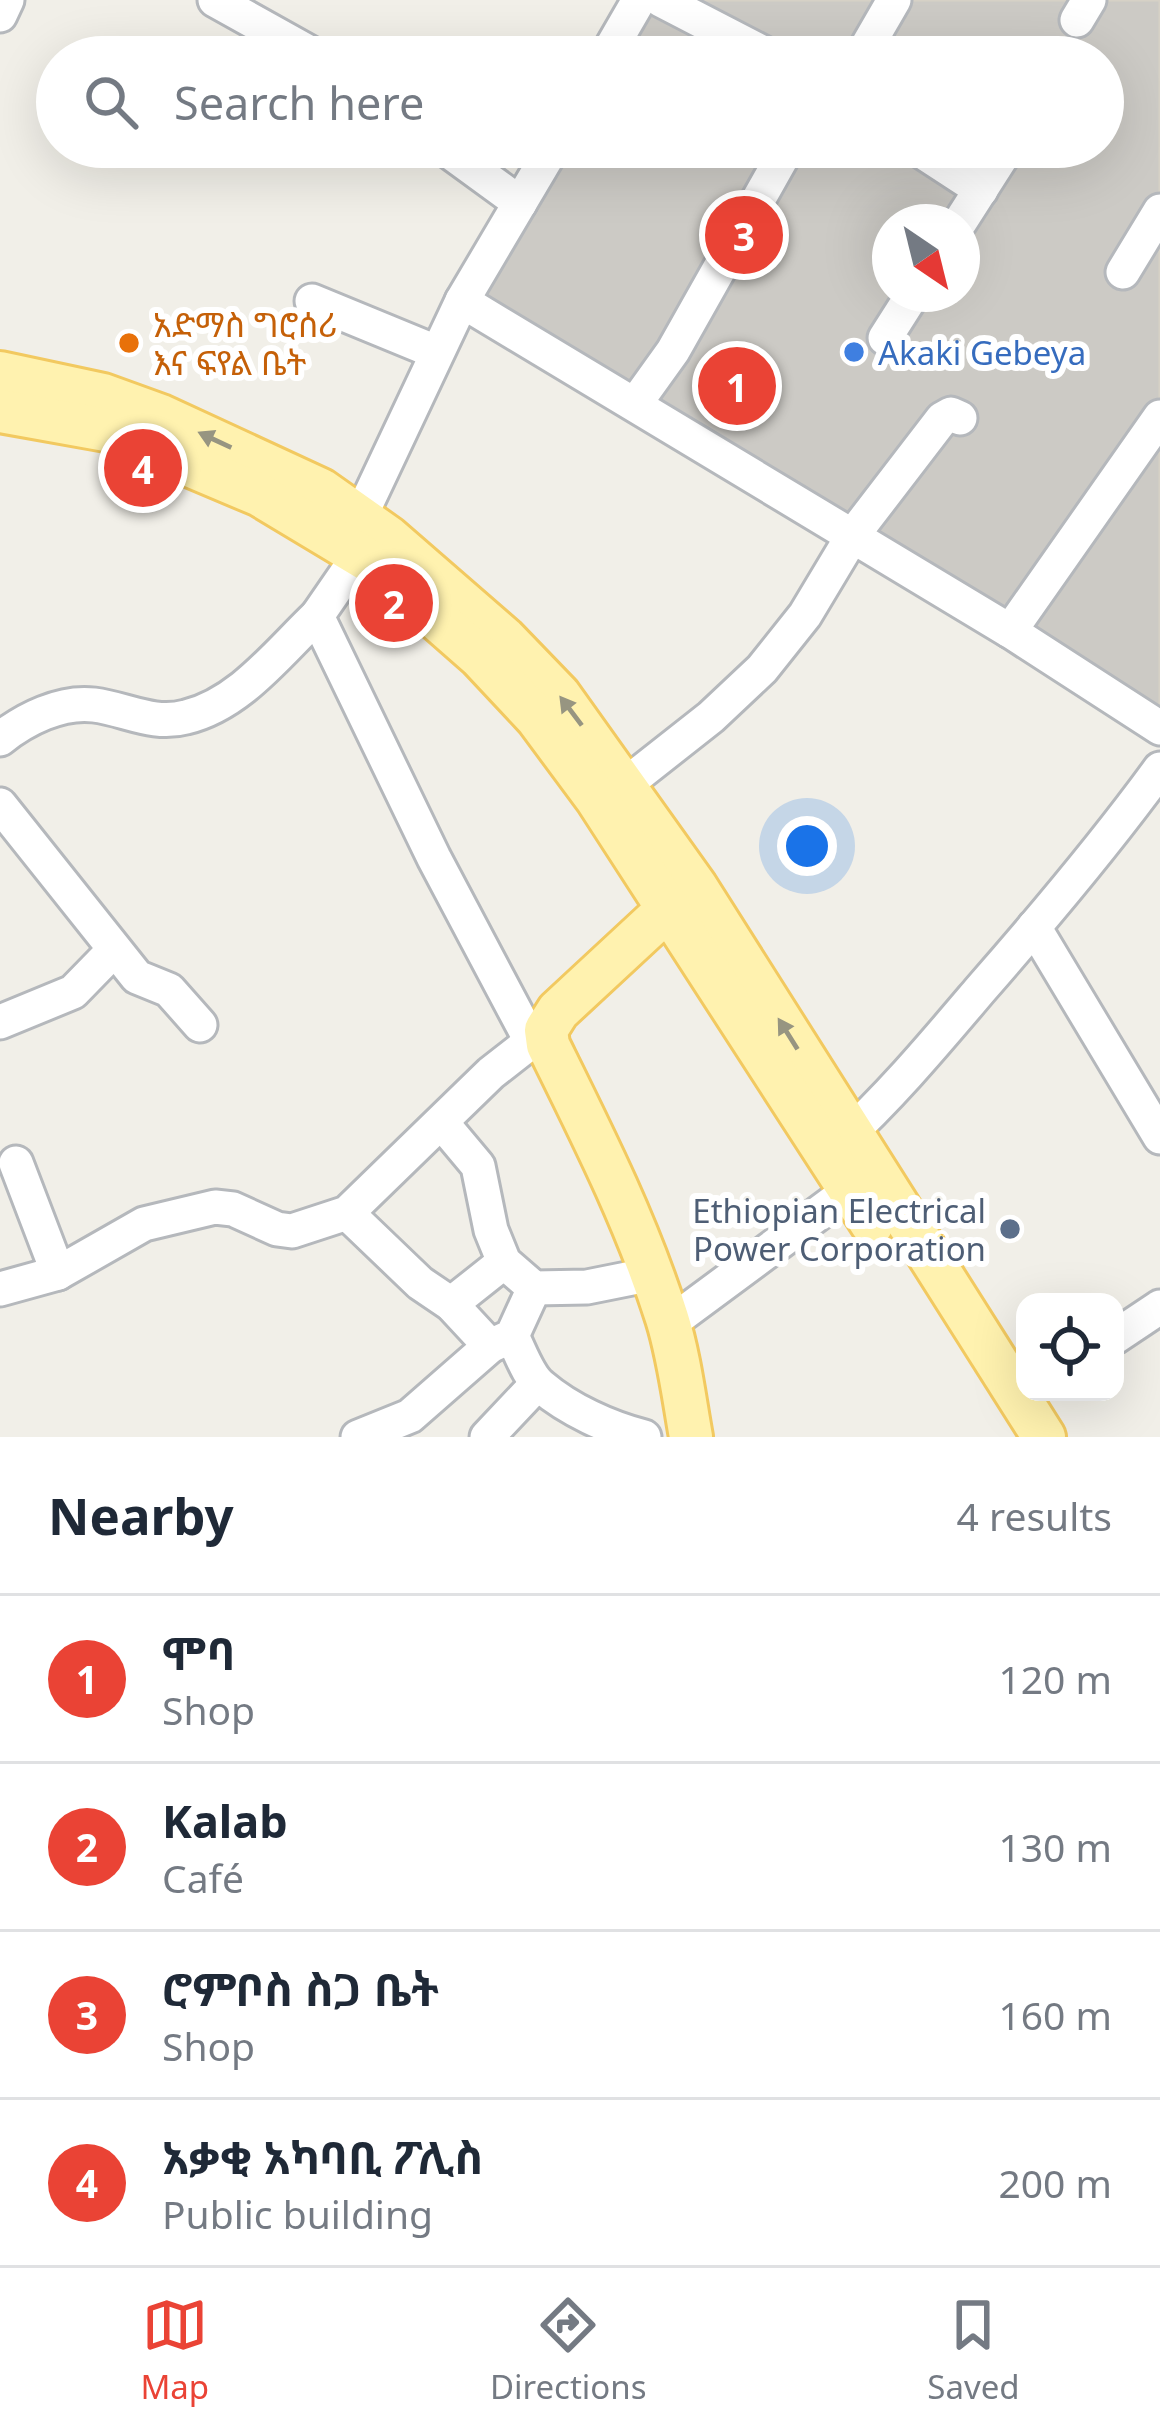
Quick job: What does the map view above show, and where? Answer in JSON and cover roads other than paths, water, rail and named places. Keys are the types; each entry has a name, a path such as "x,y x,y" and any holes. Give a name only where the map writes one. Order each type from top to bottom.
{"main road":[{"path":"0,374 103,395 161,416 321,490 430,610 538,718 1015,1411 1044,1437"},
{"path":"0,411 106,430 360,535 504,638 559,695 696,887 843,1159 1015,1411"},
{"path":"669,908 558,1011 539,1035 608,1167 652,1274 669,1324 691,1437"}],"street":[{"path":"0,15 7,0"},
{"path":"215,0 279,36"},
{"path":"618,36 639,0"},
{"path":"662,0 731,36"},
{"path":"873,36 894,0"},
{"path":"471,168 520,203"},
{"path":"0,739 43,713 69,706 93,705 148,719 180,719 211,710 234,696 317,616 360,535 436,352 541,168"},
{"path":"635,404 673,351 776,168"},
{"path":"947,168 981,190"},
{"path":"972,204 995,168"},
{"path":"1123,272 1160,211"},
{"path":"312,301 436,352"},
{"path":"462,301 1010,631 1160,728"},
{"path":"885,338 902,312"},
{"path":"626,784 711,717 762,669 805,616 853,536 941,419 951,414 960,418"},
{"path":"1010,631 1160,417"},
{"path":"0,1289 58,1273 144,1224 215,1207 292,1231 347,1213 491,1072 539,1035 434,858 317,616"},
{"path":"669,1324 843,1159 1124,821 1160,769"},
{"path":"0,806 113,951 147,985 169,990 200,1024"},
{"path":"1034,927 1160,1137"},
{"path":"0,1022 73,992 113,951"},
{"path":"442,1123 478,1166 491,1230 504,1262 535,1288 587,1287 652,1274"},
{"path":"16,1163 58,1273"},
{"path":"347,1213 420,1283 501,1341 537,1384 580,1412 644,1437"},
{"path":"451,1304 504,1262"},
{"path":"367,1436 410,1416 501,1341 535,1288"},
{"path":"1124,1331 1160,1307"},
{"path":"487,1437 537,1384"},
{"path":"675,1437 691,1437"}],"place":[{"name":"ሮምቦስ ስጋ ቤት","path":"744,235"},
{"name":"አድማስ ግሮሰሪ እና ፍየል ቤት","path":"129,343"},
{"name":"Akaki Gebeya","path":"854,352"},
{"name":"ሞባ","path":"737,386"},
{"name":"አቃቂ አካባቢ ፖሊስ","path":"143,468"},
{"name":"Kalab","path":"394,603"},
{"name":"Ethiopian Electrical Power Corporation","path":"1010,1229"}]}
